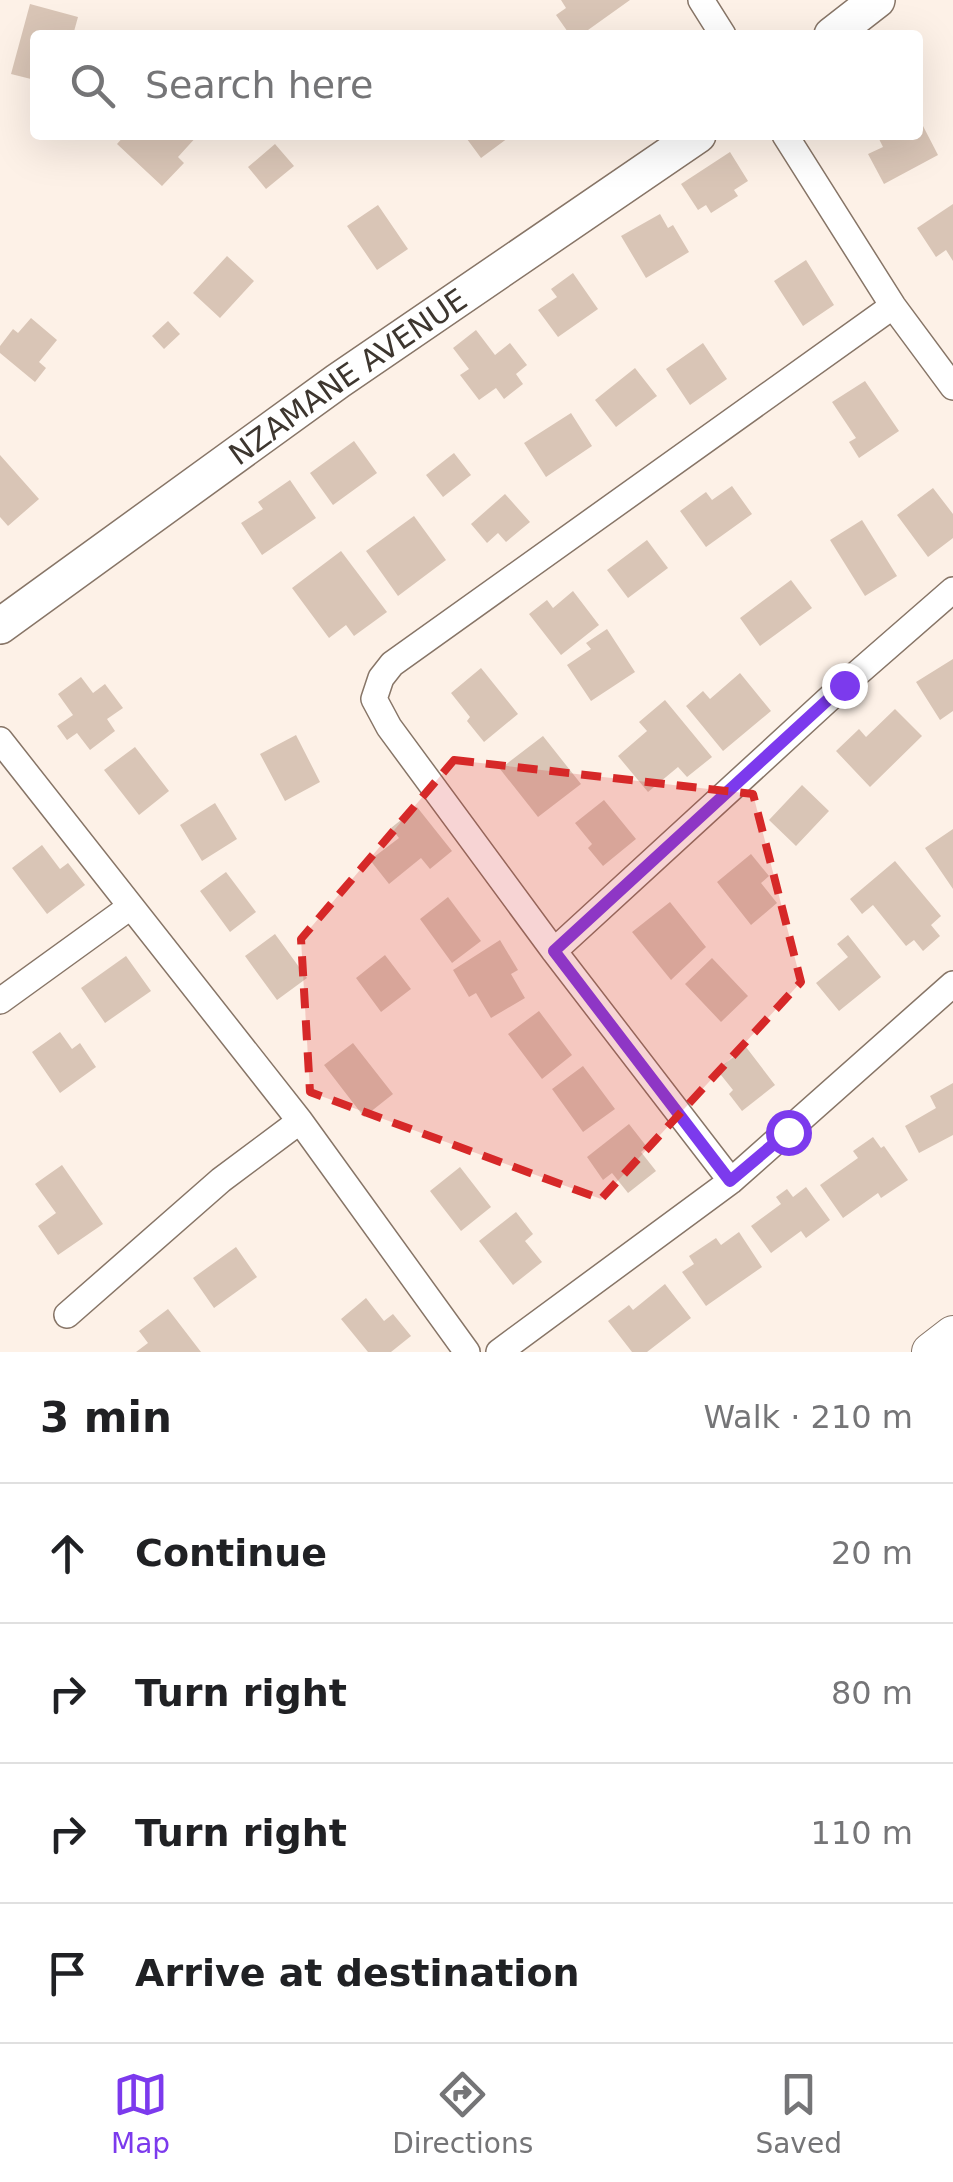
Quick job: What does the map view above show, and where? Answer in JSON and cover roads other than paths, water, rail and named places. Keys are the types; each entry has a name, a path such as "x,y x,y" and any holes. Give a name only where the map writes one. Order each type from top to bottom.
{"main road":[{"path":"930,1352 953,1336"}],"street":[{"path":"701,0 720,30"},
{"path":"838,30 877,0"},
{"name":"NZAMANE AVENUE","path":"0,626 338,381 691,140"},
{"path":"788,140 893,306 953,387"},
{"path":"730,1181 388,727 374,699 380,678 392,664 893,306"},
{"path":"554,951 953,590"},
{"path":"0,740 300,1121 467,1352"},
{"path":"0,1001 130,907"},
{"path":"500,1352 730,1181 953,984"},
{"path":"67,1316 221,1180 300,1121"}]}
